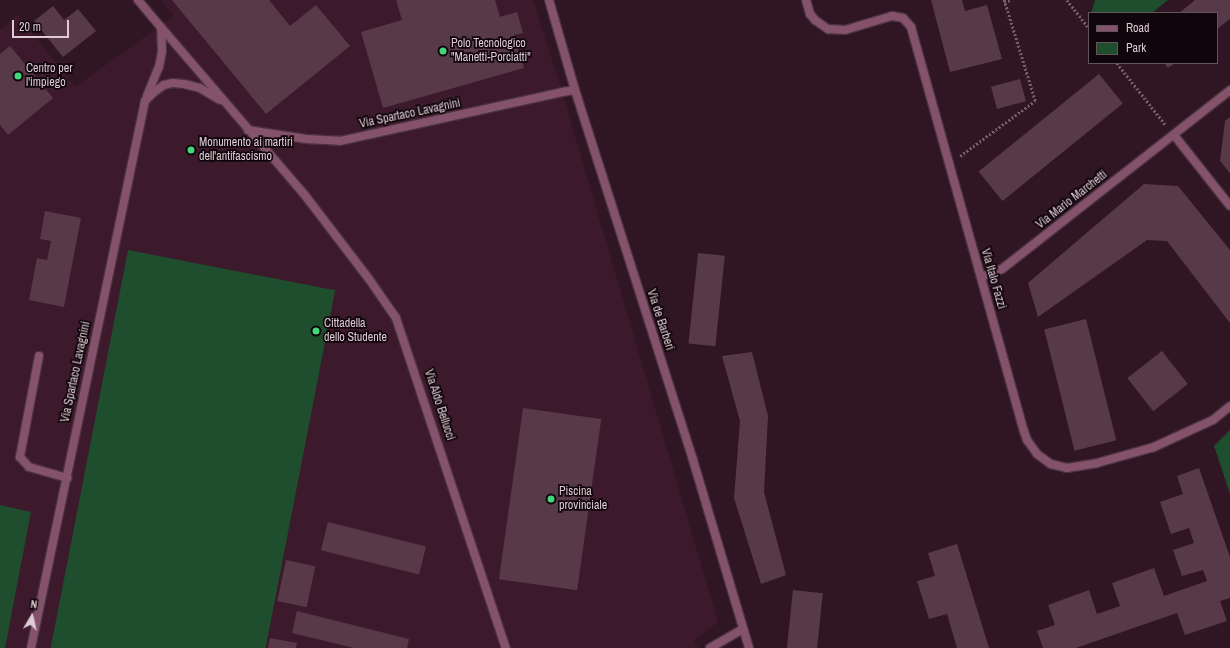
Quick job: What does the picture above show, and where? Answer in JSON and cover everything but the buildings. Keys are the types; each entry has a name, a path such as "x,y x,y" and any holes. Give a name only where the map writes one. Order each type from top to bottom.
{"street":[{"path":"138,0 248,130"},
{"name":"Via de Barberi","path":"549,0 575,90 693,460 749,648"},
{"name":"Via Italo Fazzi","path":"806,0 810,14 815,20 828,29 844,30 892,16 903,18 911,27 948,165 1027,440 1037,454 1051,464 1067,468 1097,464 1154,447 1213,420 1230,406"},
{"name":"Via Spartaco Lavagnini","path":"31,648 145,101 159,67 162,51 161,27"},
{"path":"145,101 154,92 173,83 200,88 226,103"},
{"name":"Via Spartaco Lavagnini","path":"248,130 306,139 340,141 575,90"},
{"name":"Via Mario Marchetti","path":"981,277 1002,269 1174,136 1230,90"},
{"name":"Via Aldo Bellucci","path":"248,130 304,194 369,279 396,318 506,648"},
{"path":"1174,136 1230,206"},
{"path":"39,356 20,457 29,467 67,478"},
{"path":"710,648 743,629"}],"path":[{"path":"948,165 1035,101 1004,1 1010,0"},
{"path":"1067,0 1088,27"},
{"path":"1118,64 1174,136"}],"shaded area":[{"name":"Cittadella dello Studente","path":"161,0 533,0 559,82 718,622 694,640 698,648 0,648 0,30 18,15 75,87 174,16"}],"green space":[{"path":"1095,0 1168,0 1153,12 1091,12"},
{"path":"128,250 335,290 266,648 51,648"},
{"path":"1230,430 1230,494 1214,446"},
{"path":"0,505 31,512 5,648 0,648"}],"place":[{"name":"Polo Tecnologico \"Manetti-Porciatti\"","path":"443,51"},
{"name":"Centro per l'impiego","path":"18,76"},
{"name":"Monumento ai martiri dell'antifascismo","path":"191,150"},
{"name":"Cittadella dello Studente","path":"316,331"},
{"name":"Piscina provinciale","path":"551,499"}]}
